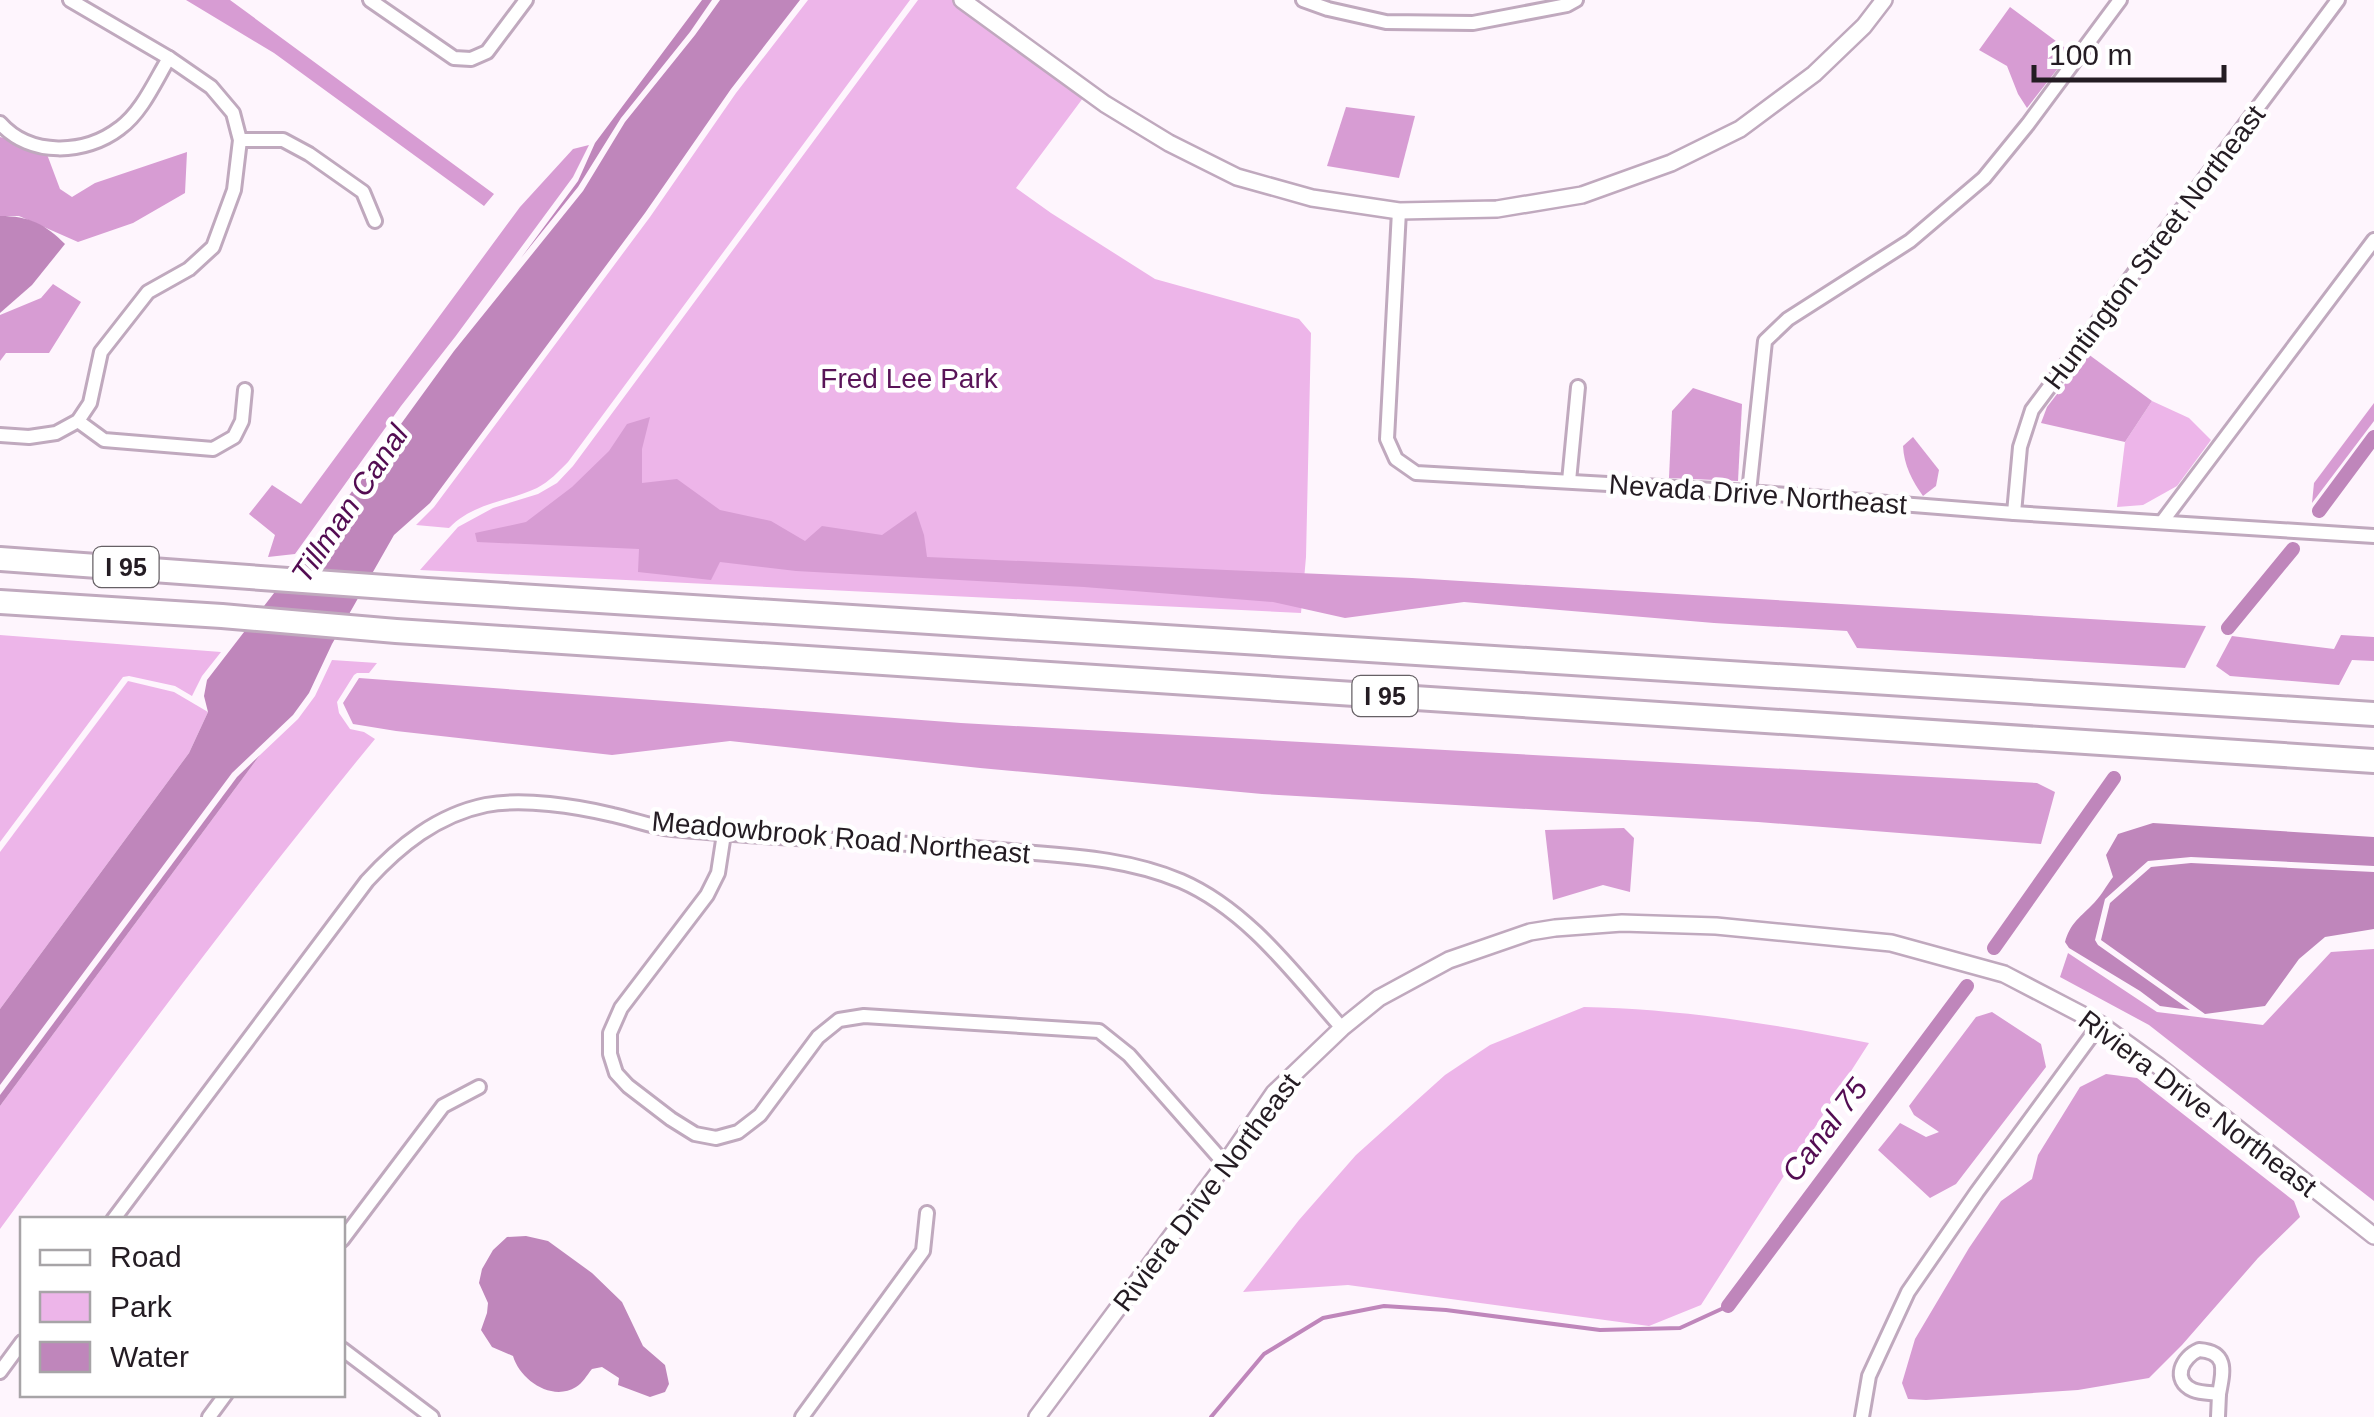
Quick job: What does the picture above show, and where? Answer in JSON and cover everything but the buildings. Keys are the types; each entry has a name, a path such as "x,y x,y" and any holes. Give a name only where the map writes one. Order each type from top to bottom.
{"highway":[{"name":"I 95","path":"0,559 427,590 2374,714"},
{"name":"I 95","path":"0,602 2374,761"}],"street":[{"path":"0,435 30,438 56,433 78,421 90,403 101,352 148,292 189,269 213,248 234,190 240,140 234,113 211,86 70,0"},
{"path":"370,0 454,58 470,60 488,52 526,0"},
{"path":"962,0 1104,104 1169,144 1237,177 1312,198 1398,211 1497,209 1582,195 1671,163 1740,130 1814,74 1864,26 1884,0"},
{"path":"1303,0 1386,22 1474,24 1576,0"},
{"path":"1749,492 1765,341 1788,319 1910,241 1984,178 2120,0"},
{"name":"Huntington Street Northeast","path":"2014,513 2020,446 2032,410 2338,0"},
{"path":"0,124 15,136 45,149 68,149 99,141 122,127 140,106 169,58"},
{"path":"240,140 283,140 309,154 363,192 375,221"},
{"name":"Nevada Drive Northeast","path":"1398,211 1387,439 1396,459 1416,473 2374,536"},
{"path":"2162,522 2374,240"},
{"path":"1569,481 1578,387"},
{"path":"78,421 104,440 213,449 234,437 242,422 246,390"},
{"name":"Meadowbrook Road Northeast","path":"115,1217 367,881 394,852 427,828 486,805 528,802 608,814 665,828 971,847 1108,859 1144,867 1195,887 1256,932 1342,1028"},
{"path":"724,834 718,873 708,895 621,1008 610,1033 610,1054 616,1073 671,1119 696,1134 716,1138 738,1132 760,1115 818,1037 839,1020 864,1016 1099,1032 1130,1055 1225,1164"},
{"name":"Riviera Drive Northeast","path":"1038,1417 1274,1093 1342,1028 1379,998 1449,960 1528,932 1555,928 1622,923 1716,926 1891,942 2004,974 2100,1024 2374,1236"},
{"path":"1862,1417 1869,1376 1908,1292 2100,1024"},
{"path":"345,1236 443,1106 479,1088"},
{"path":"802,1417 923,1250 927,1213"},
{"path":"0,1372 20,1345"},
{"path":"345,1351 432,1417"},
{"path":"2218,1417 2219,1394"}],"green space":[{"path":"808,0 910,0 568,462 537,488 479,508 449,528 416,525 434,507"},
{"name":"Fred Lee Park","path":"918,0 962,0 1086,94 1016,188 1155,279 1299,319 1311,333 1301,613 420,570 458,527 493,508 538,494 557,483 573,466"},
{"path":"2152,401 2189,418 2211,440 2177,486 2143,505 2117,507 2125,442"},
{"path":"0,635 221,652 192,696 175,686 123,677 0,842"},
{"path":"332,660 377,663 369,673 354,675 337,702 350,729 375,739 231,920 0,1229 0,1106 260,755 298,719 315,696"},
{"path":"128,681 174,692 208,712 189,753 0,1009 0,852"},
{"path":"1584,1007 1727,1019 1869,1043 1701,1305 1649,1326 1348,1285 1243,1292 1356,1155 1445,1075 1490,1045"}],"shaded area":[{"path":"186,0 230,0 494,194 484,206 274,53"},
{"path":"2010,7 2068,50 2027,108 2007,66 1979,50"},
{"path":"1346,107 1415,116 1399,178 1327,166"},
{"path":"0,137 45,149 60,189 72,197 95,183 187,152 185,193 133,223 78,242 19,216 0,216"},
{"path":"589,145 573,177 295,554 268,557 275,535 249,514 272,485 301,504 520,207 573,149"},
{"path":"53,284 81,302 49,353 6,353 0,361 0,315 41,298"},
{"path":"2088,354 2152,401 2125,442 2041,423 2047,407"},
{"path":"1693,388 1742,404 1738,481 1669,478 1672,411"},
{"path":"2374,403 2374,421 2312,503 2314,483"},
{"path":"650,417 642,449 642,483 677,479 720,510 771,521 805,541 822,526 882,535 916,511 927,557 1412,578 2206,626 2185,668 1857,648 1847,631 1464,602 1345,618 1273,602 796,571 720,562 711,580 638,572 639,549 477,542 475,533 526,522 572,487 609,451 627,424"},
{"path":"1913,437 1939,470 1936,486 1923,496 1909,472 1904,453 1903,446"},
{"path":"2341,635 2374,637 2374,661 2352,660 2339,685 2230,676 2216,666 2232,636 2334,649"},
{"path":"359,678 961,723 2037,783 2055,792 2041,844 1758,822 1262,794 730,741 612,755 353,724 343,703"},
{"path":"1624,828 1634,838 1630,892 1603,885 1553,900 1545,830"},
{"path":"2374,949 2374,1201 2149,1025 2060,977 2068,953 2157,1012 2263,1025 2331,952"},
{"path":"1992,1012 2041,1044 2046,1067 1956,1184 1930,1198 1878,1150 1900,1123 1926,1137 1939,1132 1914,1115 1909,1106 1976,1017"},
{"path":"2106,1074 2137,1078 2294,1201 2300,1217 2149,1378 2078,1390 1908,1399 1902,1383 1915,1339 1969,1248 2001,1201 2032,1179 2038,1155 2080,1087"}],"water":[{"path":"702,0 712,0 621,118 578,187 521,258 578,181 595,143"},
{"name":"Tillman Canal","path":"720,0 800,0 430,503 394,535 309,693 293,715 232,773 0,1085 0,1009 189,753 208,712 204,696 207,680 454,351 583,191 625,122"},
{"path":"0,216 36,222 65,244 32,285 0,313"},
{"path":"260,755 0,1106 0,1095 237,777"},
{"path":"2153,823 2374,837 2374,866 2191,857 2148,861 2105,899 2095,940 2190,1010 2160,1006 2065,942 2072,926 2113,877 2106,855 2118,834"},
{"path":"2191,863 2374,872 2374,929 2325,937 2299,959 2265,1006 2205,1014 2101,940 2110,903 2151,867"},
{"path":"507,1237 548,1241 592,1273 622,1302 643,1346 665,1365 669,1384 665,1392 650,1397 618,1385 619,1378 602,1367 592,1369 578,1386 567,1391 547,1390 522,1373 513,1356 492,1347 481,1330 488,1303 479,1283 482,1269 493,1250"}],"waterway":[{"name":"Canal 75","path":"2319,511 2374,437"},
{"name":"Canal 75","path":"2228,628 2293,549"},
{"name":"Canal 75","path":"1994,948 2114,778"},
{"name":"Canal 75","path":"1728,1306 1967,986"},
{"path":"1211,1417 1264,1354 1323,1318 1384,1306 1600,1330 1680,1328 1728,1306"}]}
